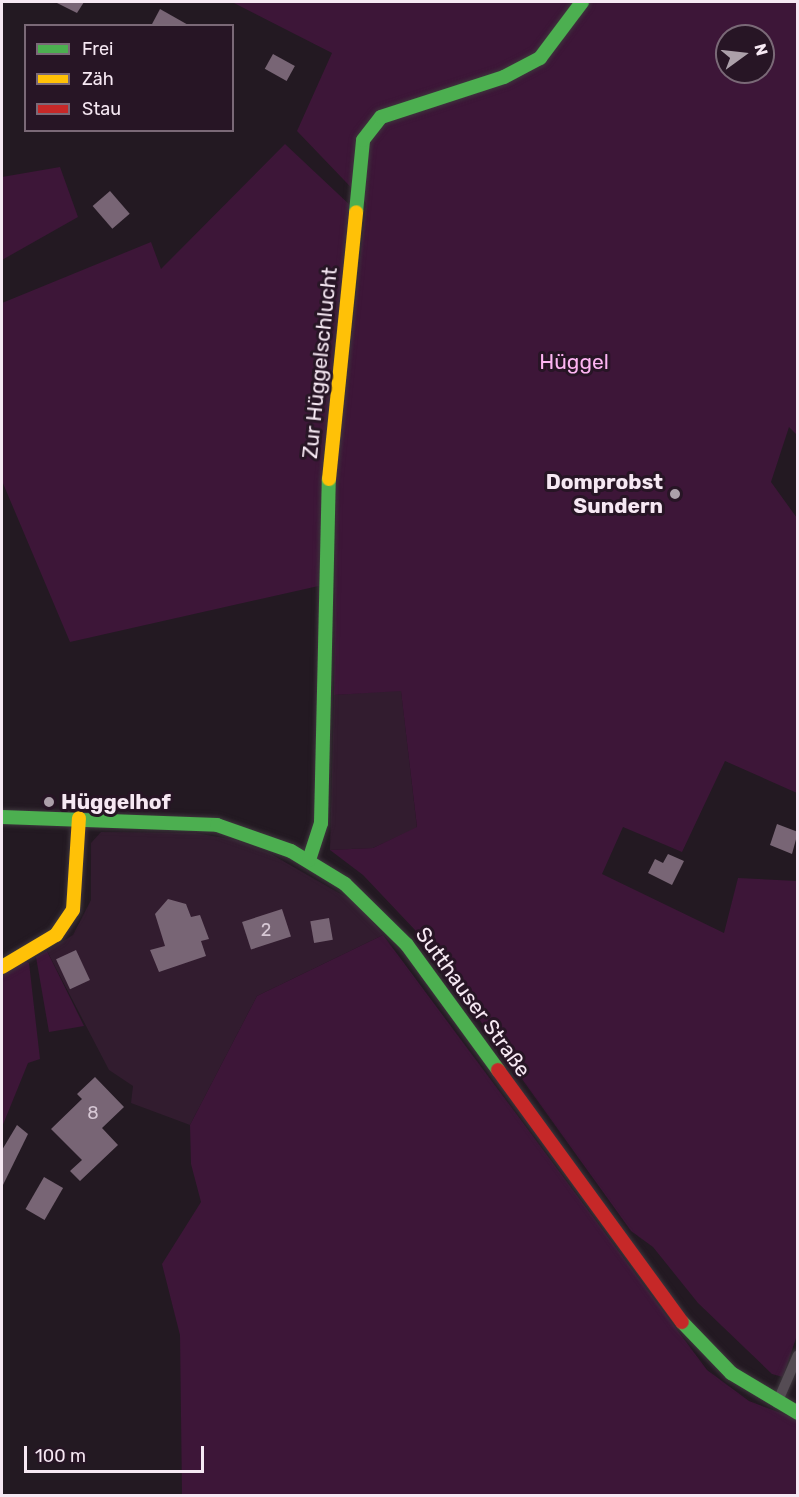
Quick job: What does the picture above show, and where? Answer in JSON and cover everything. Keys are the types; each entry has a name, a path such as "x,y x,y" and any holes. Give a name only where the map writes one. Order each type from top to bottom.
{"street":[{"name":"Zur Hüggelschlucht","path":"309,860 321,823 329,466 363,140 381,117 504,77 540,58 582,2"},
{"name":"Sutthauser Straße","path":"2,817 79,818 217,825 309,860 365,900 407,945 690,1333 731,1373 777,1403 798,1413"},
{"path":"2,967 56,935 73,910 80,863 79,818"},
{"path":"777,1403 798,1355"}],"shaded area":[{"path":"401,690 417,828 373,848 330,850 334,695"},
{"path":"101,832 195,833 236,840 271,854 358,904 383,935 257,996 190,1125 131,1103 133,1086 109,1070 47,951 73,935 91,900 91,843"}],"green space":[{"name":"Hüggel","path":"232,2 797,2 797,435 789,427 771,482 797,518 797,793 725,761 682,852 623,827 602,874 724,933 738,878 797,881 798,1332 783,1377 772,1374 698,1303 653,1247 631,1231 415,930 363,875 330,850 373,848 417,827 401,691 334,695 336,476 366,203 297,131 332,53"},
{"path":"285,144 352,207 323,585 70,642 2,481 2,303 151,242 161,269"},
{"path":"60,167 78,217 2,260 2,177"},
{"path":"383,935 707,1370 749,1401 797,1419 797,1495 182,1495 180,1335 162,1264 201,1202 191,1164 190,1125 257,996"},
{"path":"47,951 84,1026 49,1032 36,957"},
{"path":"24,961 29,963 40,1059 28,1063 2,1127 2,973"}],"building":[{"path":"55,2 84,2 77,13"},
{"path":"160,9 186,24 152,24"},
{"path":"273,54 295,66 287,81 265,69"},
{"path":"110,191 130,214 112,229 93,206"},
{"path":"777,824 798,832 792,854 770,845"},
{"path":"668,854 684,861 672,885 648,873 655,859 663,863"},
{"path":"168,899 186,904 191,917 200,915 209,939 201,941 206,956 159,972 150,950 165,946 155,914"},
{"path":"282,909 291,937 251,950 242,922"},
{"path":"329,918 333,940 314,943 310,921"},
{"path":"76,950 90,980 70,989 56,959"},
{"path":"95,1077 124,1107 102,1128 118,1145 80,1181 70,1171 82,1160 51,1129 82,1099 77,1094"},
{"path":"17,1125 28,1134 2,1187 2,1150"},
{"path":"44,1177 63,1188 45,1220 26,1209"}],"traffic: fast":[{"path":"356,212 363,140 381,117 504,77 540,58 582,2"},
{"path":"309,860 321,823 329,479"},
{"path":"2,817 217,825 291,851 345,884 407,945 498,1070"},
{"path":"682,1322 731,1373 798,1413"}],"traffic: slow":[{"path":"329,479 356,212"},
{"path":"2,967 56,935 73,910 79,818"}],"traffic: jam":[{"path":"498,1070 682,1322"}],"place":[{"name":"Domprobst Sundern","path":"675,494"},
{"name":"Hüggelhof","path":"49,802"}]}
